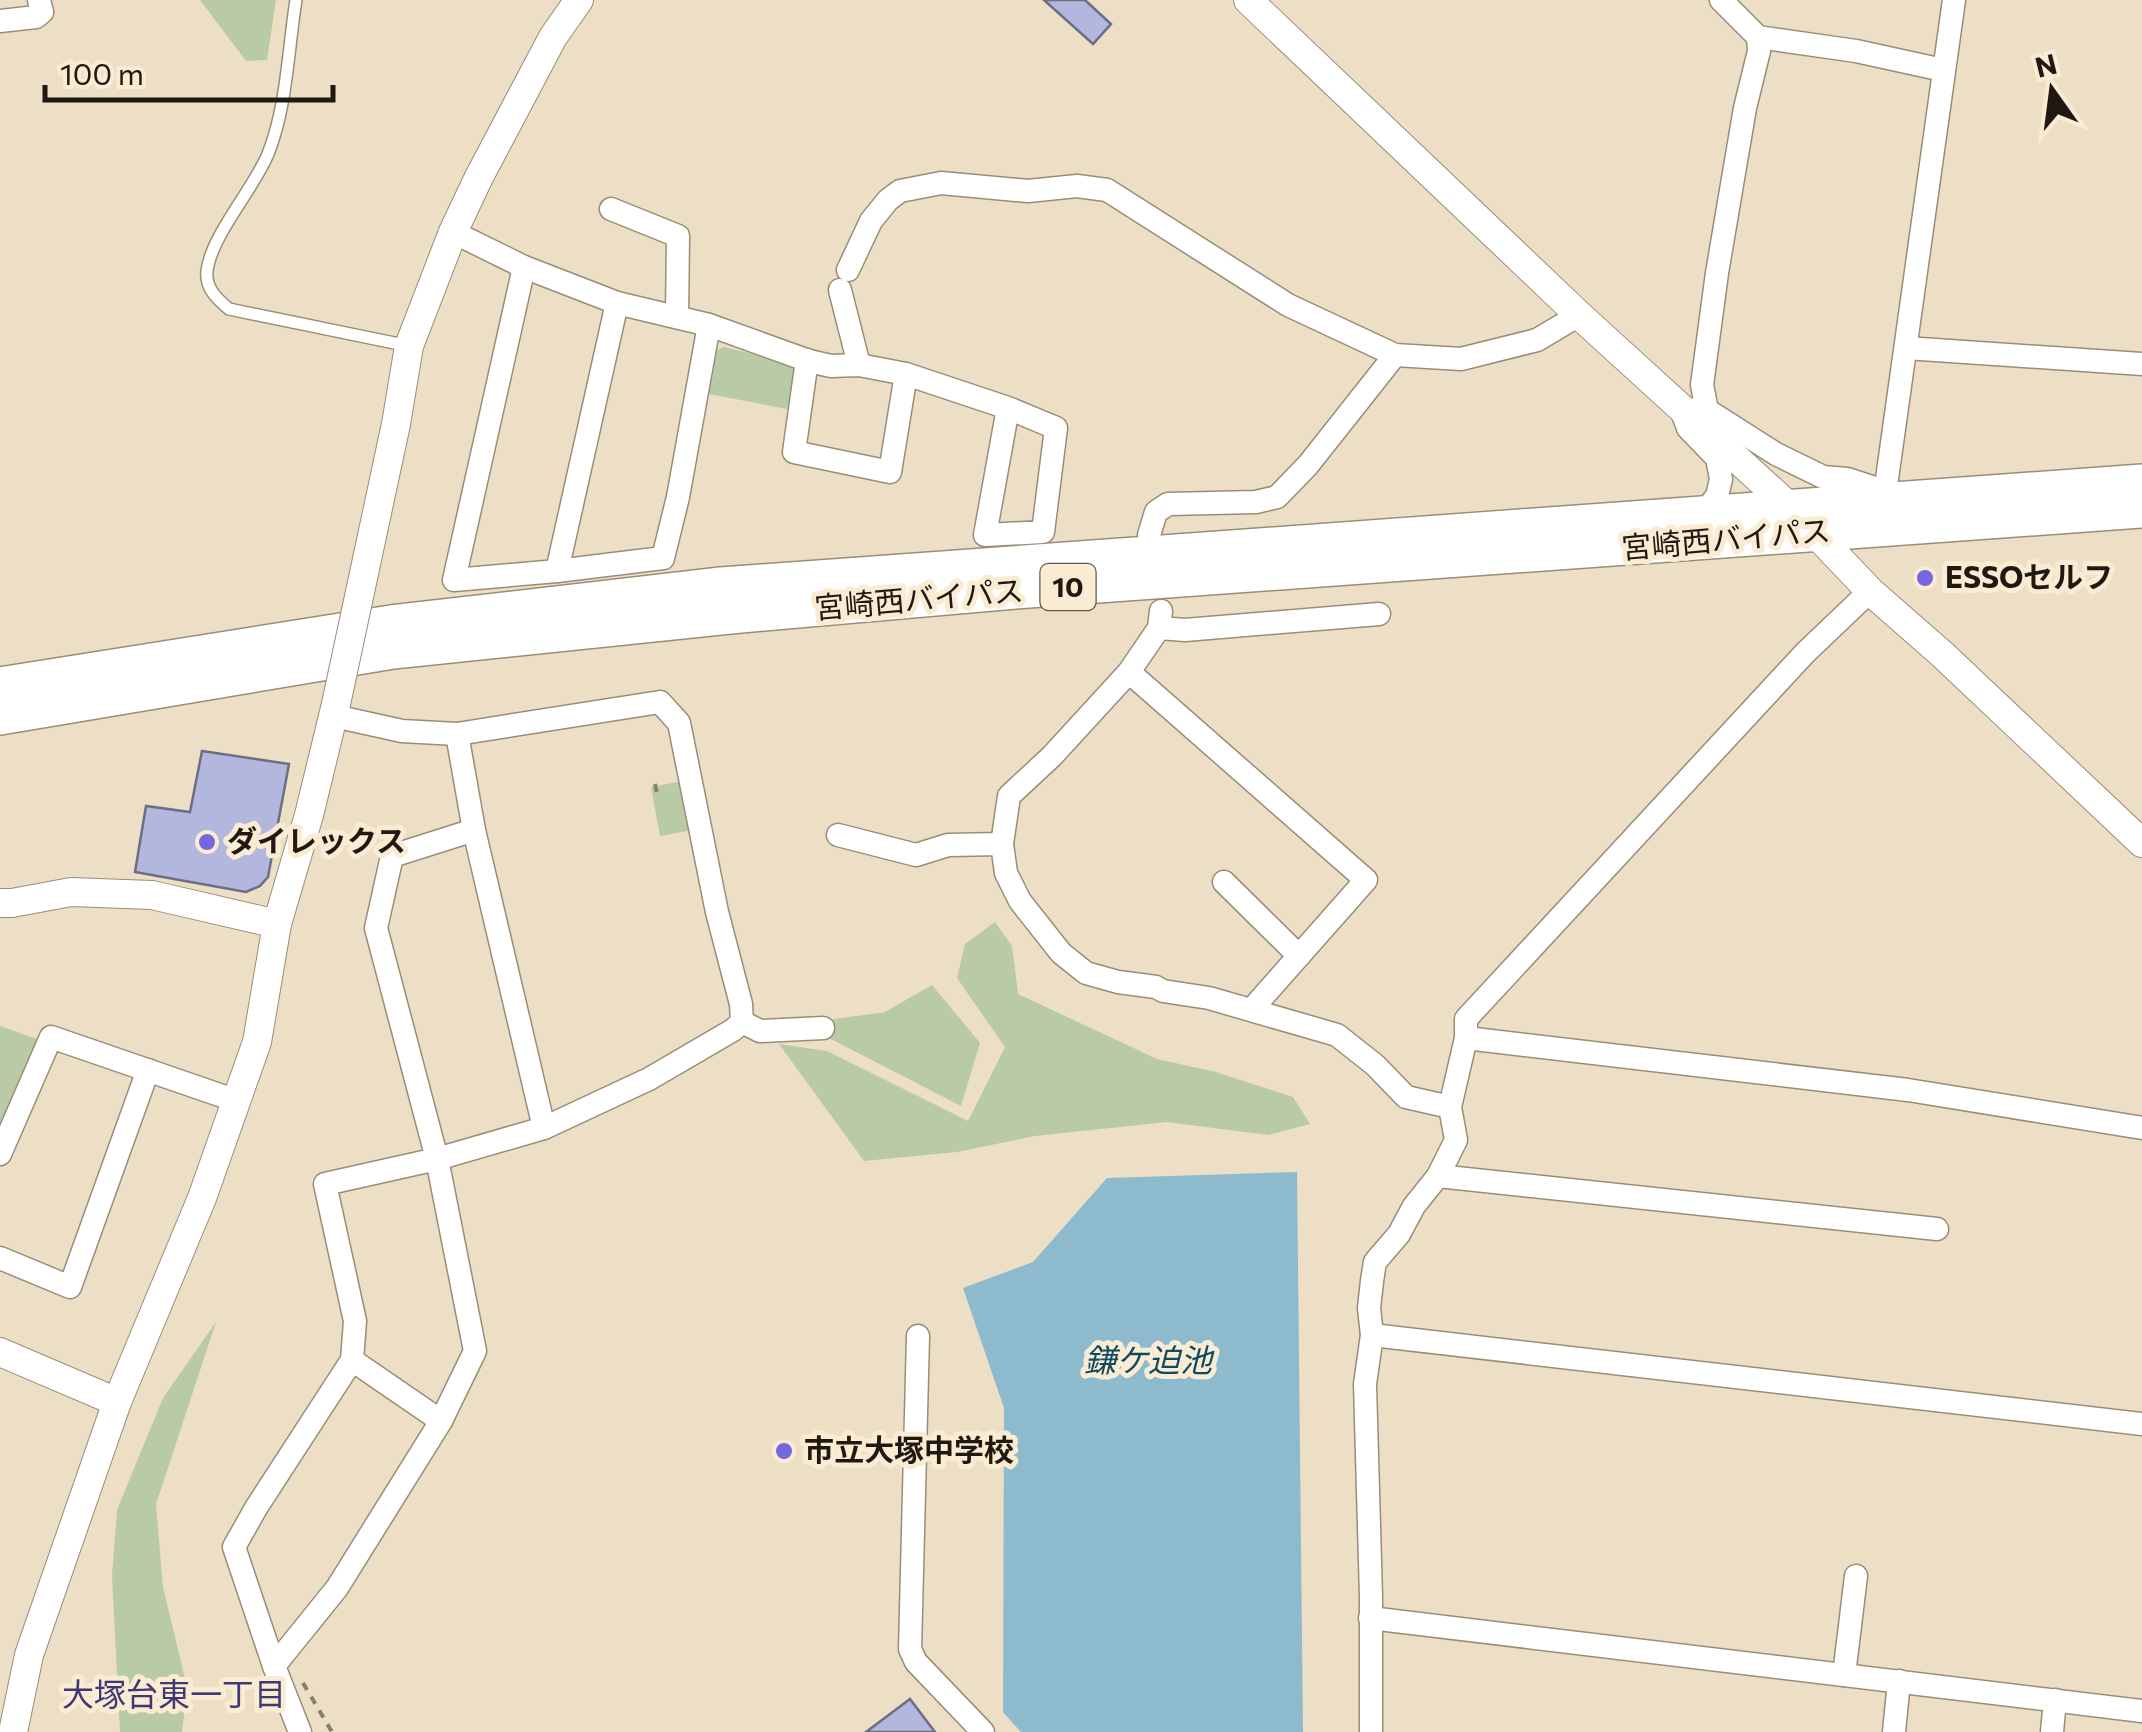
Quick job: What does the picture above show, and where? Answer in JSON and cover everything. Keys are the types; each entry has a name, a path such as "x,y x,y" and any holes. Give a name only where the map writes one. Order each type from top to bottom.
{"highway":[{"name":"宮崎西バイパス","path":"0,716 394,652 1015,590 1530,556 1802,520 1900,495 2142,482"},
{"name":"宮崎西バイパス","path":"0,686 391,623 721,585 1688,515 1802,520 2142,510"}],"street":[{"path":"0,21 36,17 42,12 38,0"},
{"path":"10,1719 116,1402 202,1198 257,1042 277,924 335,710 409,346 453,232 480,176 553,37 578,0"},
{"path":"1248,0 1579,316 1694,410 1870,591 1943,654 2142,843"},
{"path":"1721,0 1758,37 1856,51 1943,70"},
{"path":"1694,410 1822,477 1847,478 1900,495 1906,348 1954,0"},
{"path":"1688,515 1703,514 1717,496 1721,479 1717,458 1688,428 1702,385 1739,144 1759,51 1758,37"},
{"path":"859,365 844,280 870,221 900,191 941,183 1028,191 1077,186 1107,190 1288,306 1395,355 1461,358 1537,340 1579,316"},
{"path":"611,209 678,236 677,317"},
{"path":"453,232 524,267 617,303 709,325 806,360 906,374 1008,408 1056,428 1043,532 984,535 1008,408"},
{"path":"524,267 454,580 663,558 709,325"},
{"path":"558,572 617,303"},
{"path":"1906,348 2142,364"},
{"path":"1149,536 1156,512 1168,504 1256,502 1277,497 1308,466 1395,355"},
{"path":"806,360 794,452 890,472 906,374"},
{"path":"1371,1732 1365,1384 1372,1335 1368,1308 1375,1262 1438,1176 1456,1140 1450,1107 1466,1038 1466,1019 1805,653 1870,591"},
{"path":"1379,614 1185,630 1160,620 1129,672 1052,756 1009,796 1002,844 1006,873 1020,901 1061,954 1086,973 1209,998 1337,1035 1375,1065 1406,1097 1450,1107"},
{"path":"1129,672 1366,880 1252,1009"},
{"path":"335,710 402,732 457,734 660,702 679,723 742,1022"},
{"path":"457,734 474,830 544,1128"},
{"path":"274,1666 337,1588 441,1421 475,1351 438,1159 376,928 392,856 474,830"},
{"path":"838,835 916,855 948,844 1002,844"},
{"path":"1224,882 1300,956"},
{"path":"0,903 70,892 152,895 277,924"},
{"path":"742,1022 760,1031 823,1028"},
{"path":"300,1732 234,1547 352,1360 355,1321 325,1184 438,1159 544,1128 649,1079 742,1022"},
{"path":"0,1154 51,1037 237,1101"},
{"path":"1466,1038 1908,1090 2142,1128"},
{"path":"0,1258 70,1286 148,1070"},
{"path":"1438,1176 1937,1229"},
{"path":"1372,1335 2142,1424"},
{"path":"918,1336 910,1649 916,1662 983,1732"},
{"path":"0,1352 116,1402"},
{"path":"352,1360 441,1421"},
{"path":"1844,1675 1856,1576"},
{"path":"1370,1618 2142,1710"},
{"path":"1894,1732 1899,1681"},
{"path":"2052,1732 2055,1700"}],"lane":[{"path":"296,0 277,128 250,189 210,254 206,277 213,296 229,309 409,346"}],"path":[{"path":"655,784 653,792 658,799"}],"green space":[{"path":"200,0 276,0 267,60 246,61"},
{"path":"724,347 792,363 795,369 787,409 709,394 717,350"},
{"path":"683,781 693,830 660,836 651,787"},
{"path":"995,922 1012,946 1018,994 1157,1059 1216,1072 1293,1097 1310,1124 1268,1135 1167,1122 864,1161 779,1044 827,1051 968,1121 1005,1047 957,978 965,944"},
{"path":"932,985 980,1043 961,1106 825,1036 821,1021 885,1012"},
{"path":"0,1026 40,1040 0,1129"},
{"path":"216,1322 156,1504 163,1587 187,1687 182,1732 120,1732 112,1575 117,1510 163,1398"}],"water":[{"name":"鎌ケ迫池","path":"1297,1172 1303,1732 1021,1732 1003,1712 1004,1408 963,1288 1033,1262 1107,1178"}],"building":[{"path":"1044,0 1085,0 1111,24 1093,44"},
{"name":"ダイレックス","path":"202,751 289,764 268,877 246,892 135,872 146,806 190,812"},
{"path":"910,1699 935,1732 866,1732"}],"place":[{"name":"ESSOセルフ","path":"1925,578"},
{"name":"ダイレックス","path":"207,842"},
{"name":"市立大塚中学校","path":"784,1451"}],"district":[{"name":"大塚台東一丁目","path":"174,1695"}]}
